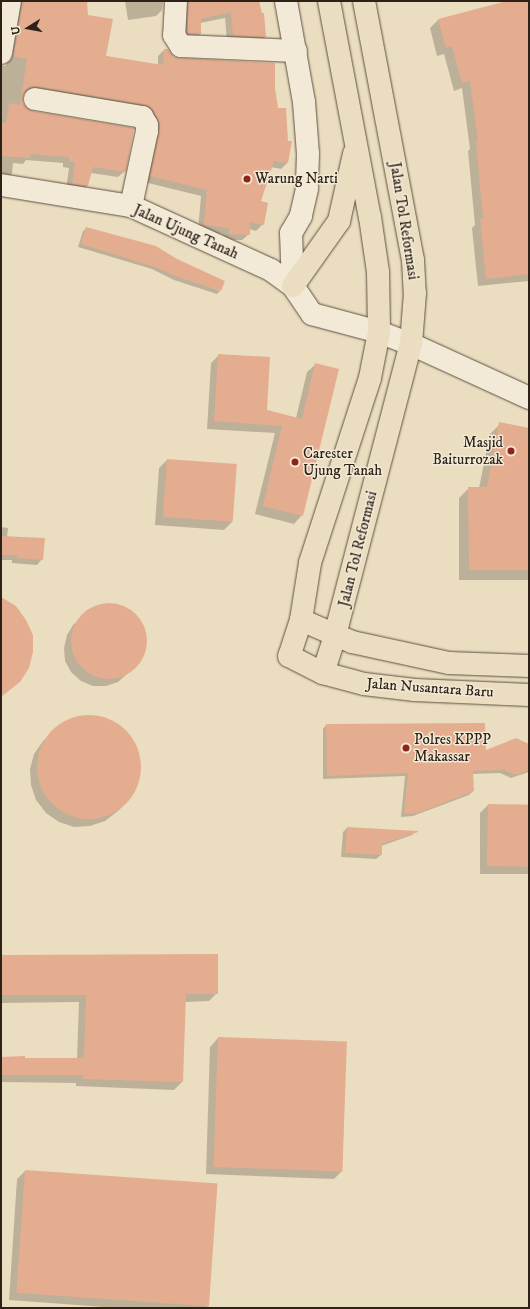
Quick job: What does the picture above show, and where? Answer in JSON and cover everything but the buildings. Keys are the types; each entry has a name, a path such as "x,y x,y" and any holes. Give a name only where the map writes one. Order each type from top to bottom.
{"highway":[{"path":"301,620 310,563 370,378 380,332 378,272 370,218 329,1"},
{"name":"Jalan Tol Reformasi","path":"323,672 335,635 411,344 415,293 413,260 364,1"},
{"path":"293,286 339,221 356,144"},
{"name":"Jalan Nusantara Baru","path":"529,666 449,663 368,646 335,635 301,620 289,656 323,672 364,684 415,690 529,695"}],"street":[{"path":"1,52 10,1"},
{"path":"176,1 174,35 181,46 296,51"},
{"path":"286,1 304,102 308,154 307,189 300,216 291,233 293,286 312,314 380,332 411,344 529,398"},
{"path":"35,99 142,117 147,125 147,131 131,206"},
{"name":"Jalan Ujung Tanah","path":"1,185 131,206 271,270 293,286"}],"place":[{"name":"Warung Narti","path":"247,179"},
{"name":"Masjid Baiturrozak","path":"511,451"},
{"name":"Carester Ujung Tanah","path":"295,462"},
{"name":"Polres KPPP Makassar","path":"406,748"}]}
